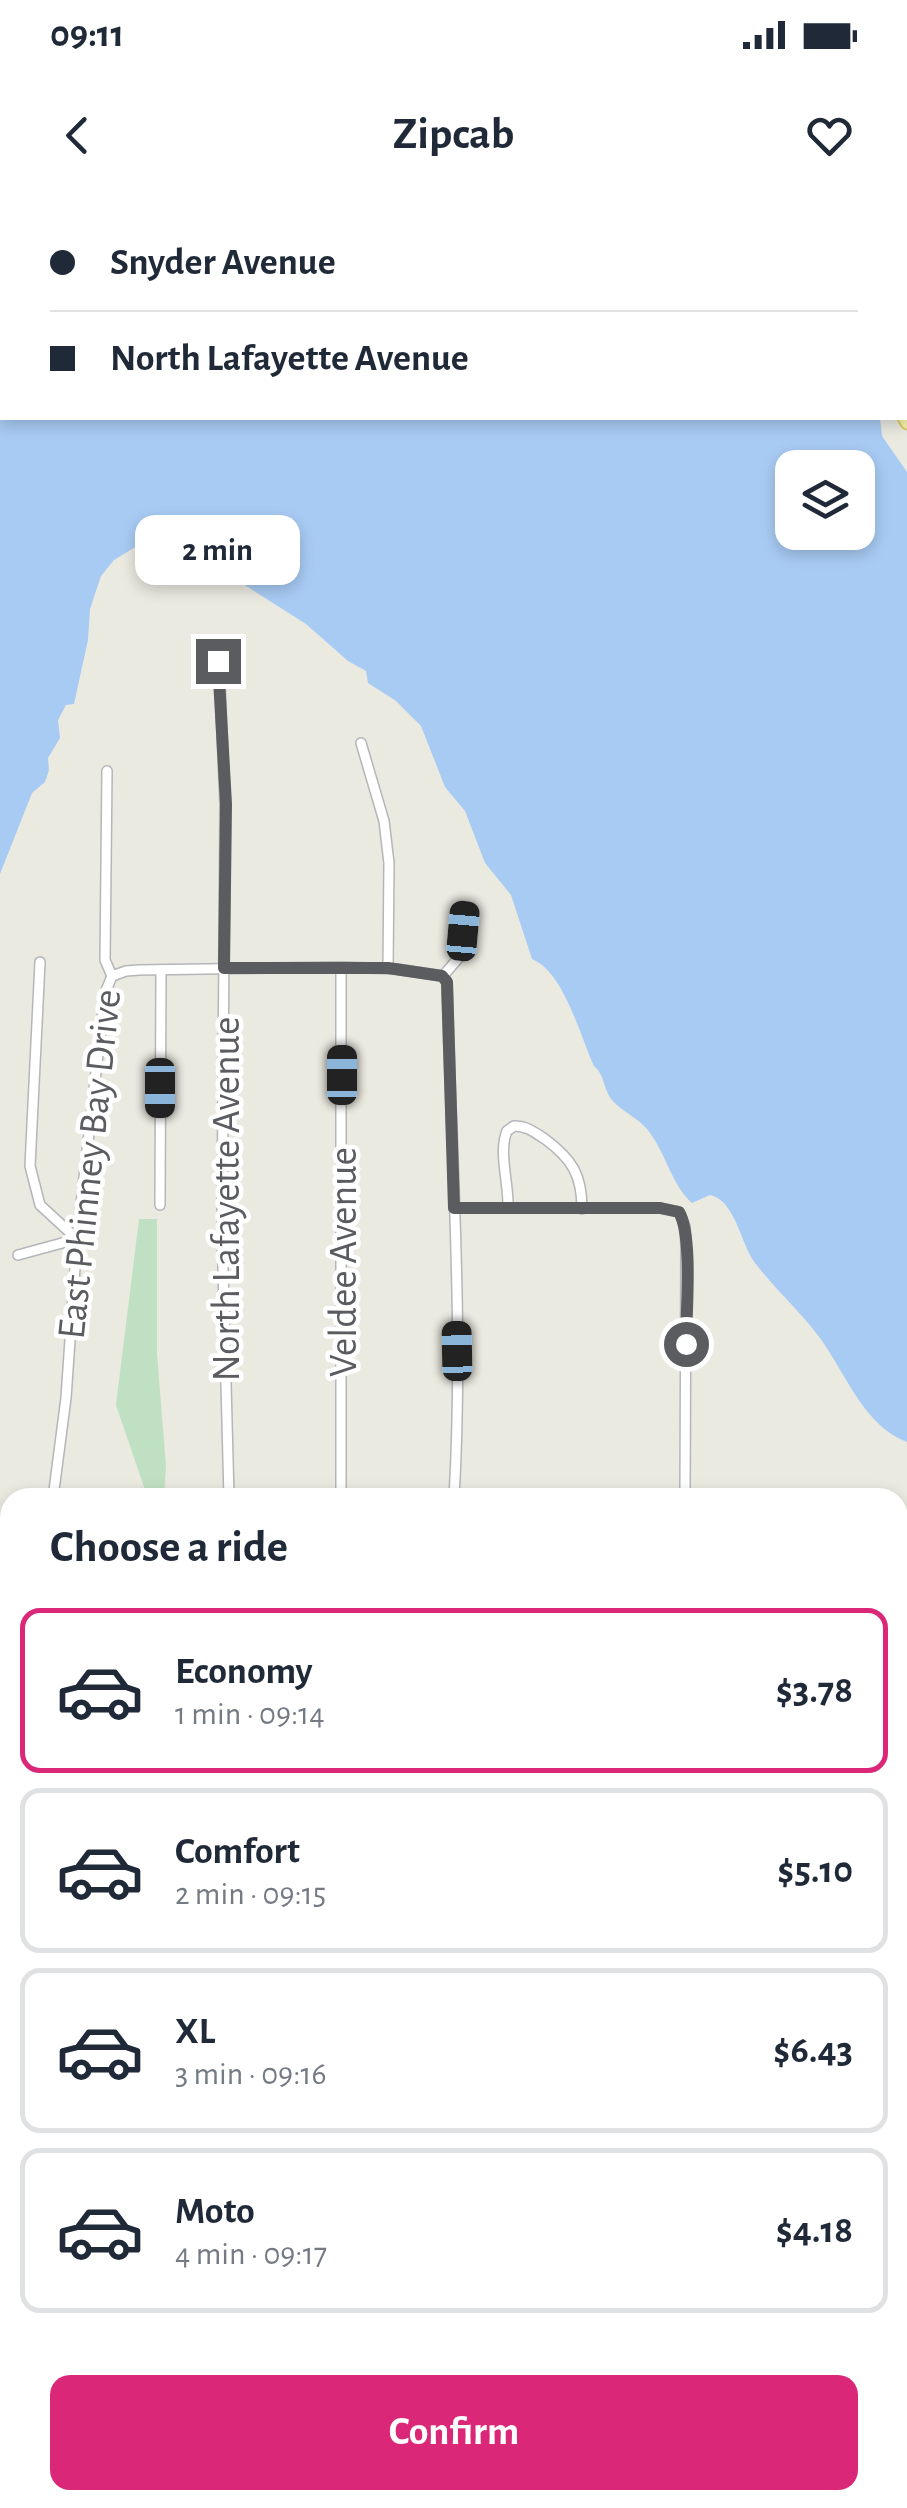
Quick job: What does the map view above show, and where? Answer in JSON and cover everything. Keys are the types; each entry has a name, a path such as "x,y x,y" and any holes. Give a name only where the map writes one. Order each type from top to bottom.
{"street":[{"name":"North Lafayette Avenue","path":"218,661 226,804 222,1230 229,1488"},
{"path":"361,743 384,821 389,863 388,968"},
{"name":"East Phinney Bay Drive","path":"53,1488 66,1398 77,1239 104,994 112,976 106,960 104,906 107,771"},
{"path":"442,976 461,955 466,908"},
{"path":"40,962 30,1166 40,1205 77,1239"},
{"path":"112,976 126,970 342,966 442,976 447,982 458,1423 455,1488"},
{"name":"Veldee Avenue","path":"341,1488 342,966"},
{"path":"160,1205 161,970"},
{"path":"508,1208 503,1147 507,1131 514,1126 534,1132 570,1159 580,1181 582,1209"},
{"path":"454,1208 667,1208 679,1212 686,1246 685,1488"},
{"path":"18,1255 77,1239"}],"green space":[{"path":"139,1219 157,1219 157,1354 165,1488 144,1488 116,1405"}],"water":[{"path":"0,420 880,420 882,436 907,472 907,1442 867,1412 820,1338 755,1263 726,1205 710,1195 692,1203 678,1186 647,1129 609,1096 562,991 543,966 532,959 511,895 485,863 465,811 445,787 421,726 396,701 368,683 366,671 348,661 306,624 180,544 142,543 114,560 101,576 90,609 88,640 74,704 66,705 58,720 60,738 48,758 45,782 32,793 0,874"}],"route":[{"path":"218,661 226,804 224,968 342,966 442,976 447,982 454,1208 660,1208 679,1212 686,1246 686,1344"}]}
